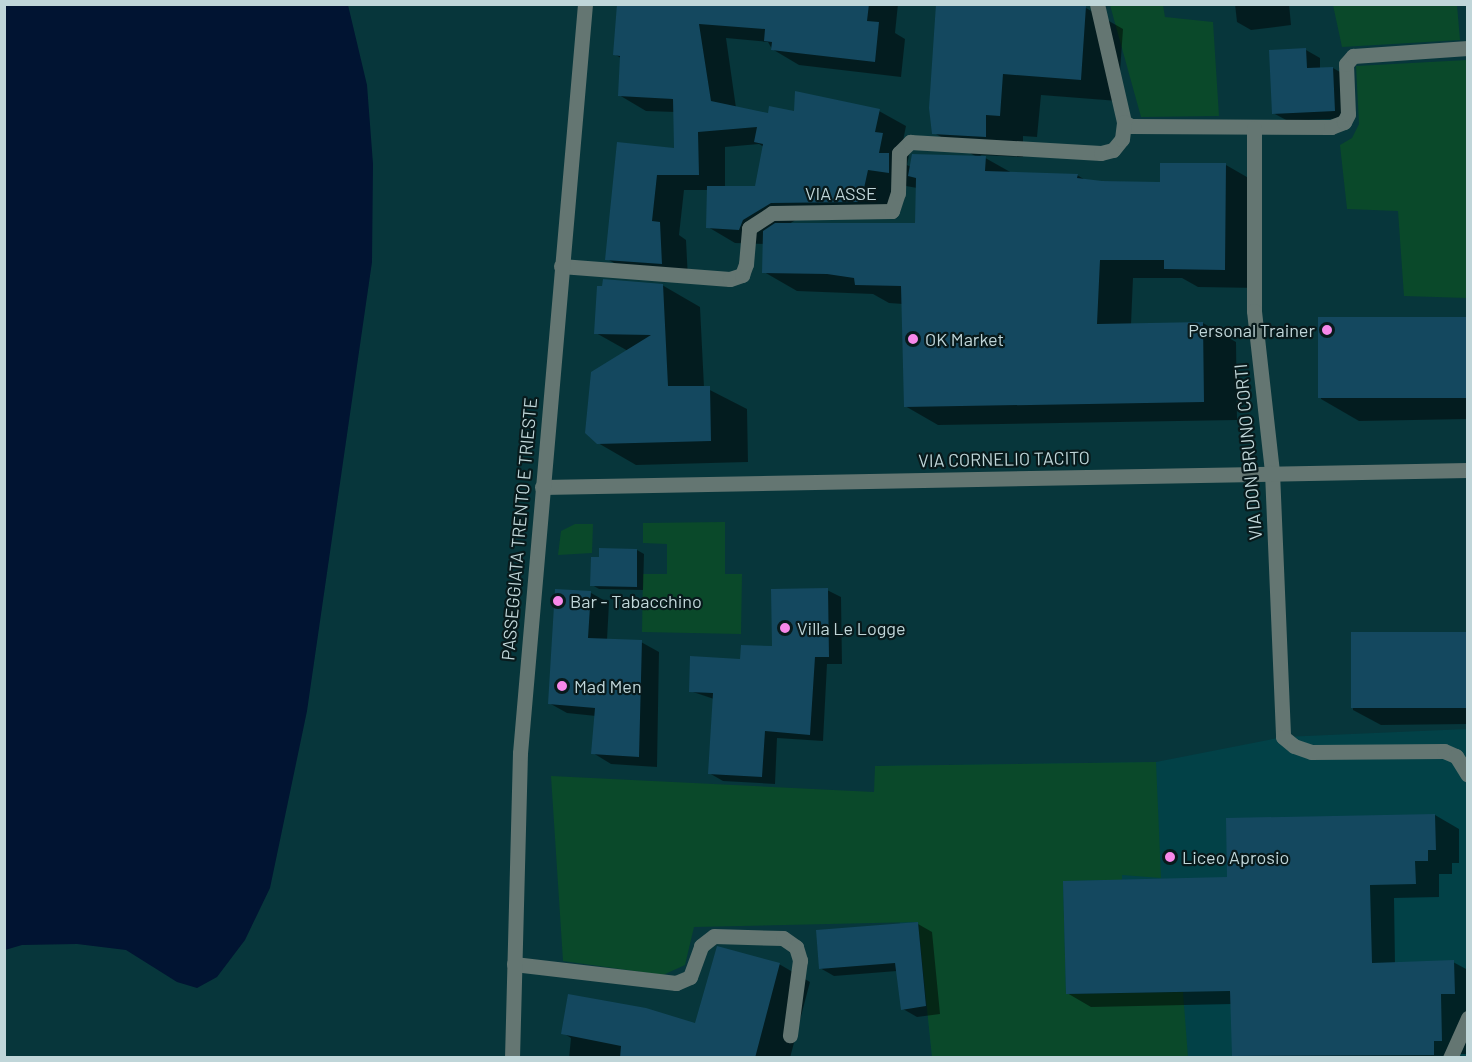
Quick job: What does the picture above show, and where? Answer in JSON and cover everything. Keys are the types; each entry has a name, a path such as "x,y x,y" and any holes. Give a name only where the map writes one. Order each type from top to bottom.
{"street":[{"name":"PASSEGGIATA TRENTO E TRIESTE","path":"512,1058 520,753 585,4"},
{"path":"1097,4 1124,122 1131,126 1331,127 1344,122 1348,114 1346,64 1353,56 1467,48"},
{"name":"VIA ASSE","path":"561,266 730,279 742,275 749,228 766,215 782,212 876,214 892,211 898,193 899,153 910,142 1101,153 1113,150 1122,139 1124,122"},
{"name":"VIA DON BRUNO CORTI","path":"1254,128 1254,312 1272,472 1283,737 1294,746 1311,752 1444,751 1456,756 1467,775"},
{"name":"VIA CORNELIO TACITO","path":"542,487 1467,470"},
{"path":"514,964 676,983 690,977 701,946 714,936 783,938 796,947 800,960 790,1035"},
{"path":"1450,1058 1467,1018"}],"shaded area":[{"path":"5,4 348,5 367,85 373,164 372,262 307,711 270,888 245,940 217,977 197,988 177,982 126,950 77,944 22,945 5,950"},
{"name":"Liceo Aprosio","path":"1467,729 1467,1057 932,1057 918,922 900,924 875,792 875,766 1156,762 1283,737"}],"green space":[{"path":"1110,5 1163,5 1165,17 1213,22 1219,116 1141,117"},
{"path":"1333,5 1457,5 1460,40 1342,47"},
{"path":"1467,60 1467,298 1404,296 1398,211 1347,209 1340,145 1352,138 1359,124 1356,66"},
{"path":"725,522 725,574 742,574 741,634 642,632 643,574 667,574 667,544 643,543 643,523"},
{"path":"575,524 593,524 592,553 558,555 561,531"},
{"path":"1156,762 1161,878 1122,875 1122,880 1063,881 1066,994 1183,992 1188,1057 932,1057 918,922 694,927 685,965 663,975 563,961 551,776 874,792 875,766"}],"building":[{"path":"617,4 869,4 867,21 879,22 875,62 771,50 772,42 764,41 765,29 699,24 711,101 768,113 769,106 794,111 795,91 880,109 875,132 883,133 879,153 889,153 889,173 868,170 861,202 771,203 743,220 739,230 706,228 707,186 755,186 763,144 754,142 757,127 698,132 699,175 657,175 652,221 660,222 662,264 605,260 617,142 674,148 673,99 618,96 620,56 613,55"},
{"path":"936,4 1086,6 1081,80 1003,74 1000,116 986,115 986,137 932,134 929,108"},
{"path":"1306,48 1307,68 1333,67 1335,111 1272,114 1269,50"},
{"path":"912,154 986,156 985,171 1078,174 1077,178 1102,181 1160,182 1160,163 1226,163 1225,270 1164,269 1164,260 1100,260 1097,324 1203,322 1204,402 904,407 901,286 855,285 854,278 827,274 762,273 763,231 775,223 915,223 916,178 908,176"},
{"path":"603,279 663,284 668,386 710,386 711,441 597,444 585,433 591,372 651,335 594,334 597,286 602,286"},
{"path":"1318,317 1467,317 1467,398 1318,398"},
{"path":"599,548 637,549 637,587 590,586 591,557 599,557"},
{"path":"828,588 829,657 815,657 810,735 765,731 762,777 708,774 713,693 689,692 690,656 740,659 741,645 772,646 771,589"},
{"path":"555,589 591,591 588,638 642,640 639,757 591,754 595,708 548,704"},
{"path":"1351,632 1467,632 1467,708 1351,708"},
{"path":"1435,814 1436,850 1428,850 1428,861 1415,861 1416,884 1370,885 1372,963 1454,960 1455,994 1441,994 1442,1041 1434,1041 1434,1055 1232,1056 1230,991 1066,994 1063,881 1227,877 1226,818"},
{"path":"918,922 926,1006 901,1010 895,963 819,969 816,930"},
{"path":"717,946 780,963 755,1058 620,1058 621,1046 561,1034 568,994 646,1008 695,1023"}],"place":[{"name":"Personal Trainer","path":"1327,330"},
{"name":"OK Market","path":"913,339"},
{"name":"Bar - Tabacchino","path":"558,601"},
{"name":"Villa Le Logge","path":"785,628"},
{"name":"Mad Men","path":"562,686"},
{"name":"Liceo Aprosio","path":"1170,857"}]}
